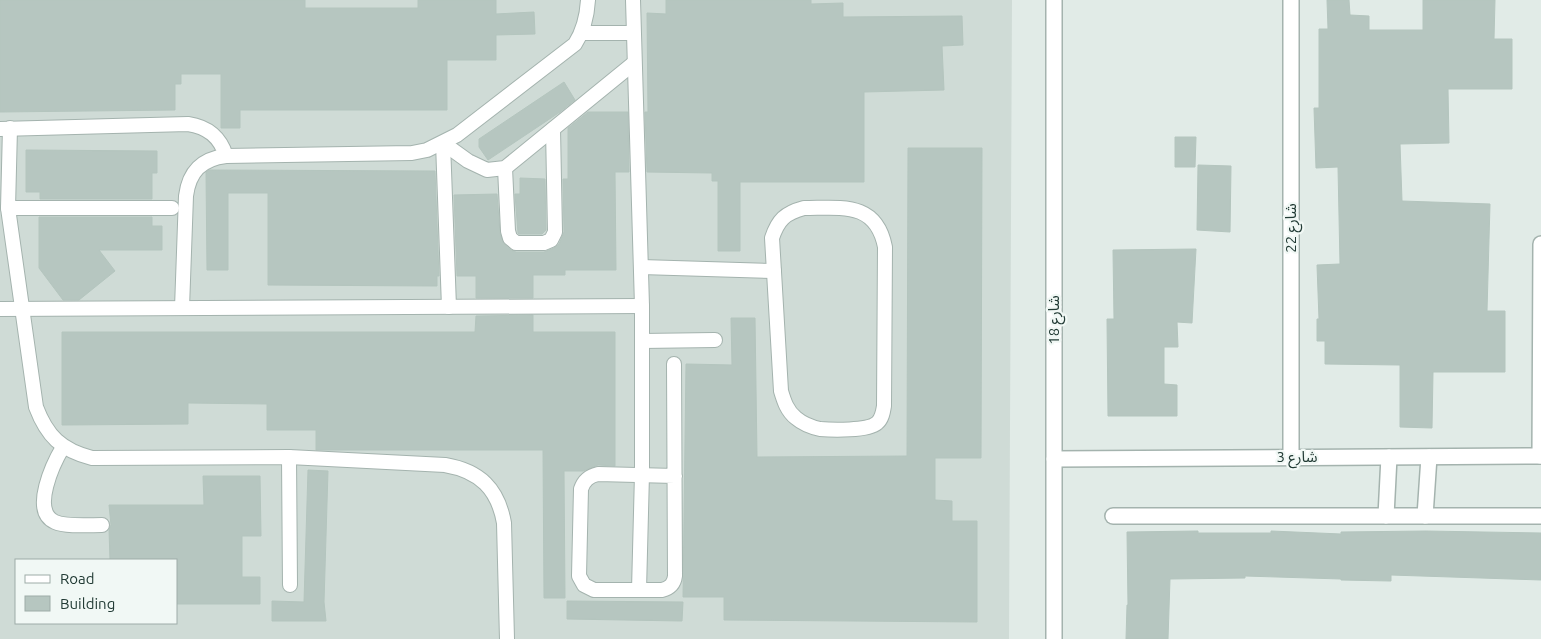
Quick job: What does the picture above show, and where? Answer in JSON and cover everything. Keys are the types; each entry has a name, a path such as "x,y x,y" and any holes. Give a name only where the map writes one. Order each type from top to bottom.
{"street":[{"name":"شارع 18","path":"1054,0 1054,639"},
{"name":"شارع 22","path":"1291,0 1291,456"},
{"path":"1541,244 1541,456"},
{"name":"شارع 3","path":"1054,459 1291,456 1541,456"},
{"path":"1386,516 1389,456"},
{"path":"1425,516 1429,457"},
{"path":"1113,516 1541,516"}],"lane":[{"path":"182,308 187,186 191,176 198,168 216,157 226,156 412,153 427,150 443,143 469,126 575,44 586,22 588,0"},
{"path":"633,0 642,306 642,474 639,590"},
{"path":"582,33 633,33"},
{"path":"443,143 468,161 487,170 505,168 634,63"},
{"path":"226,156 224,148 213,133 205,128 188,124 5,128 8,208 36,407 42,422 51,436 63,447 77,454 92,458 290,457 445,465 458,467 470,472 490,488 497,498 502,511 504,523 507,639"},
{"path":"505,168 510,238 516,242 544,243 551,240 555,232 553,129"},
{"path":"443,143 449,307"},
{"path":"8,208 172,208"},
{"path":"804,208 850,208 861,211 878,226 883,236 885,247 884,406 883,415 878,423 862,429 820,429 806,425 794,417 786,405 781,391 774,271 772,238 776,227 783,217 793,211 804,208"},
{"path":"641,267 774,271"},
{"path":"0,309 642,306"},
{"path":"642,341 715,340"},
{"path":"674,364 675,476 674,581 662,590 594,590 584,585 579,576 581,489 587,478 598,474 675,476"},
{"path":"63,447 56,459 46,488 45,510 48,517 53,522 60,524 102,525"},
{"path":"290,457 290,585"}],"shaded area":[{"path":"0,0 1012,0 1009,639 0,639"}],"building":[{"path":"0,0 305,0 305,8 418,8 418,0 496,0 496,14 534,12 535,34 496,35 496,60 447,60 447,110 240,110 240,128 221,128 221,74 181,74 181,84 175,84 175,110 0,112"},
{"path":"666,0 811,0 811,4 843,3 843,17 962,16 963,45 942,46 944,90 864,92 864,182 740,182 740,251 718,251 718,181 712,181 712,173 647,172 645,112 648,112 647,13 666,14"},
{"path":"1327,0 1349,0 1350,15 1369,16 1369,30 1423,30 1423,0 1495,0 1494,39 1512,39 1512,89 1448,89 1449,143 1400,144 1402,201 1490,204 1487,311 1505,311 1505,372 1433,372 1432,428 1400,427 1400,365 1325,364 1325,341 1317,341 1317,319 1319,319 1317,265 1340,264 1338,167 1316,168 1314,108 1319,108 1319,29 1328,29"},
{"path":"564,82 575,100 488,160 479,147 479,139"},
{"path":"588,112 628,112 629,172 615,172 616,270 565,270 565,275 533,275 533,298 476,298 476,276 457,276 454,195 497,194 500,233 504,244 511,250 516,252 544,252 554,248 559,244 564,232 563,179 568,179 568,128"},
{"path":"1175,137 1196,137 1195,167 1175,167"},
{"path":"908,148 982,148 981,458 935,458 935,500 952,501 952,521 977,521 977,622 724,620 724,597 683,597 686,364 732,365 731,318 755,318 757,457 907,456"},
{"path":"26,150 157,151 157,173 152,173 152,199 40,199 40,192 26,192"},
{"path":"1198,165 1231,166 1230,232 1197,230"},
{"path":"209,170 435,171 439,276 437,276 437,286 268,285 268,193 228,193 228,270 207,270 206,172"},
{"path":"520,178 545,179 546,230 542,234 518,233 515,194 520,194"},
{"path":"39,217 152,217 152,226 162,226 162,250 99,250 115,271 79,300 63,300 39,268"},
{"path":"1196,249 1192,323 1177,322 1178,347 1164,347 1164,384 1177,385 1177,416 1108,416 1107,319 1114,319 1113,250"},
{"path":"533,315 533,332 615,332 615,466 598,465 583,471 564,471 565,598 544,598 543,450 316,450 316,430 267,430 267,404 188,403 188,424 62,425 62,332 475,332 476,316"},
{"path":"308,470 328,471 324,602 326,621 272,621 272,601 304,602"},
{"path":"203,476 260,476 261,536 242,536 242,577 260,577 260,604 178,604 178,559 110,559 109,529 111,525 109,505 204,505"},
{"path":"1198,531 1198,533 1271,533 1271,531 1341,534 1341,532 1426,531 1541,533 1541,580 1391,575 1391,581 1245,576 1245,578 1170,579 1168,639 1126,639 1128,605 1127,532"},
{"path":"567,601 683,602 682,621 567,619"}]}
